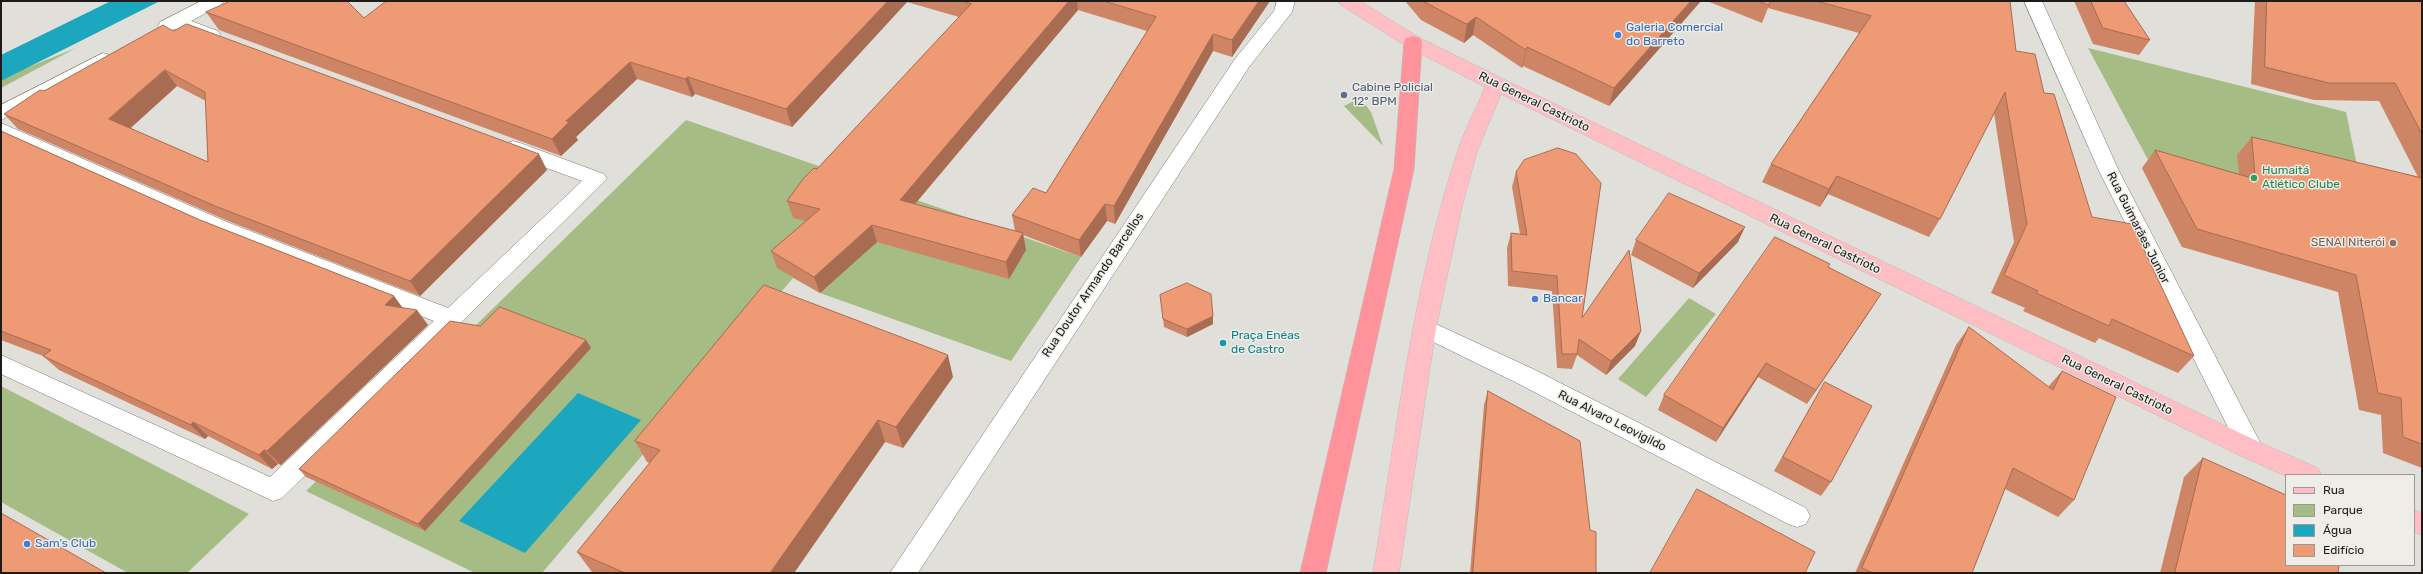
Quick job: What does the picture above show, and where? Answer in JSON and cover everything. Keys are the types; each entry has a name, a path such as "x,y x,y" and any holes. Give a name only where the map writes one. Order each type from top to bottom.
{"highway":[{"path":"1313,573 1404,169 1413,42"}],"main road":[{"name":"Rua General Castrioto","path":"1347,1 1413,42 1496,84 2252,450 2307,474"},
{"path":"1386,573 1425,328 1453,202 1467,152 1496,84"}],"street":[{"path":"154,33 215,1"},
{"name":"Rua Doutor Armando Barcellos","path":"903,573 1242,63 1284,12 1286,1"},
{"name":"Rua Guimarães Junior","path":"2033,1 2109,171 2252,450"},
{"path":"175,22 227,41"},
{"path":"1,113 119,51"},
{"path":"1,130 220,228 452,319"},
{"path":"1,364 273,490 597,179 493,140"},
{"name":"Rua Alvaro Leovigildo","path":"1425,328 1525,376 1797,516"}],"green space":[{"path":"76,48 1,88 1,78"},
{"name":"Humaitá Atlético Clube","path":"2088,48 2346,112 2361,185 2182,247 2142,168 2154,171"},
{"path":"1360,98 1371,112 1383,146 1344,106"},
{"path":"686,120 1081,257 1011,361 820,293 793,278 542,573 475,573 306,491"},
{"path":"1689,298 1716,314 1646,397 1618,379"},
{"path":"1,386 249,514 187,573 128,573 1,502"}],"water":[{"path":"111,1 160,1 1,81 1,55"},
{"path":"578,393 641,420 525,553 459,521"}],"building":[{"path":"231,1 347,1 364,18 386,1 888,1 786,109 688,77 685,79 630,62 566,121 569,122 552,139 206,12"},
{"path":"961,1 1069,1 900,200 1023,233 1006,262 872,225 814,277 771,251 820,209 787,201 803,179 814,168 817,169 971,4"},
{"path":"1104,1 1259,1 1232,40 1213,34 1114,206 1105,204 1079,240 1012,215 1033,188 1046,193 1156,17"},
{"path":"1423,1 1691,1 1614,88 1527,47 1526,50 1476,17 1467,24"},
{"path":"1759,1 1770,1 1769,5"},
{"path":"1816,1 2010,1 2016,51 2035,54 2044,93 2054,94 2092,217 2132,224 2194,356 2112,319 2109,326 2036,293 2038,291 2004,275 2027,224 2005,92 1940,219 1837,176 1829,189 1771,164 1871,16"},
{"path":"2091,1 2124,1 2150,40 2103,28"},
{"path":"2267,1 2422,1 2422,134 2395,83 2329,83 2265,67"},
{"path":"187,24 539,154 410,281 215,206 4,114 40,90 44,91 163,25 173,31","holes":["165,70 205,92 208,162 109,119"]},
{"path":"1,131 200,220 394,296 385,305 417,310 267,451 264,450 259,455 193,422 191,425 43,356 51,350 1,331"},
{"path":"2252,137 2422,178 2422,444 2403,437 2401,398 2378,393 2356,275 2197,229 2155,150 2255,179"},
{"path":"1558,148 1576,154 1601,183 1582,318 1629,250 1641,331 1611,361 1579,339 1577,354 1562,354 1557,276 1512,271 1511,233 1527,235 1516,172 1524,160"},
{"path":"1669,193 1745,227 1699,273 1636,240"},
{"path":"1775,237 1830,264 1828,267 1881,294 1816,390 1766,363 1723,428 1664,395"},
{"path":"1187,283 1211,294 1213,316 1187,329 1163,319 1160,295"},
{"path":"764,285 948,355 896,427 878,420 770,573 625,573 577,552 660,450 635,441"},
{"path":"500,307 586,340 418,524 299,469 450,321 480,326"},
{"path":"1969,327 2053,390 2062,371 2116,397 2074,500 2013,468 1972,573 1873,573 1862,568"},
{"path":"1825,382 1872,406 1831,482 1783,457"},
{"path":"1488,391 1580,441 1590,530 1596,532 1596,573 1473,573"},
{"path":"2203,458 2285,495 2285,566 2339,566 2338,573 2175,573"},
{"path":"1697,489 1815,552 1805,573 1650,573"},
{"name":"Sam's Club","path":"1,513 106,573 1,573"}],"place":[{"name":"Galeria Comercial do Barreto","path":"1618,35"},
{"name":"Cabine Policial 12º BPM","path":"1344,95"},
{"name":"Humaitá Atlético Clube","path":"2254,178"},
{"name":"SENAI Niterói","path":"2393,243"},
{"name":"Bancar","path":"1535,299"},
{"name":"Praça Enéas de Castro","path":"1223,343"},
{"name":"Sam's Club","path":"27,544"}]}
